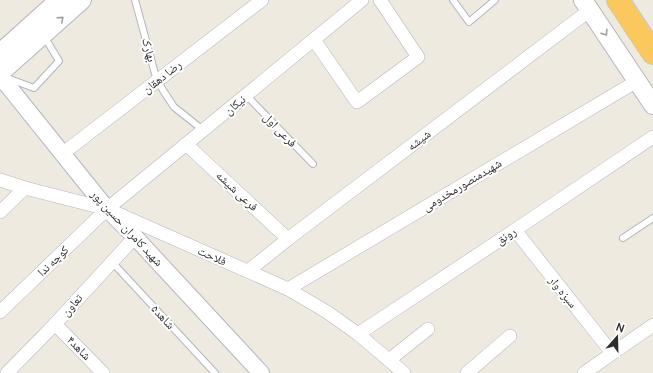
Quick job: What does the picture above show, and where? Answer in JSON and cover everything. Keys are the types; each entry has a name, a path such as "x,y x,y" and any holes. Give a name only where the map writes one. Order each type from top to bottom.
{"highway":[{"path":"618,0 653,53"}],"main road":[{"path":"0,53 58,0"},
{"path":"0,75 82,0"},
{"path":"587,5 653,105"}],"street":[{"name":"رضا دهقان","path":"62,154 262,0"},
{"name":"نیکان","path":"106,209 362,0"},
{"path":"314,40 357,102 418,57 380,0"},
{"name":"شیشه","path":"248,271 587,5"},
{"name":"شهید کامران حسین پور","path":"0,75 106,209 135,237 259,372"},
{"name":"شهیدمنصورمخدومی","path":"288,289 637,81"},
{"name":"رونق","path":"358,334 653,137"},
{"name":"فرعی شیشه","path":"186,144 288,239"},
{"name":"فلاحت","path":"0,180 106,209 288,289 327,312 358,334 404,373"},
{"path":"0,212 25,188"},
{"name":"کوچه ندا","path":"0,312 106,209"},
{"name":"سبزه وار","path":"514,230 612,353"},
{"name":"تعاون","path":"8,373 135,237"},
{"name":"شاهد۴","path":"55,324 103,373"},
{"path":"584,373 653,325"},
{"path":"389,360 428,329"},
{"path":"468,373 510,336"}],"lane":[{"name":"بهارک","path":"135,0 157,81 174,107 203,130"},
{"path":"453,0 469,22 495,0"},
{"path":"0,75 34,88 59,61 43,35"},
{"name":"فرعی اول","path":"246,95 313,164"},
{"path":"623,238 653,218"},
{"name":"شاهد۵","path":"112,262 215,373"}]}
